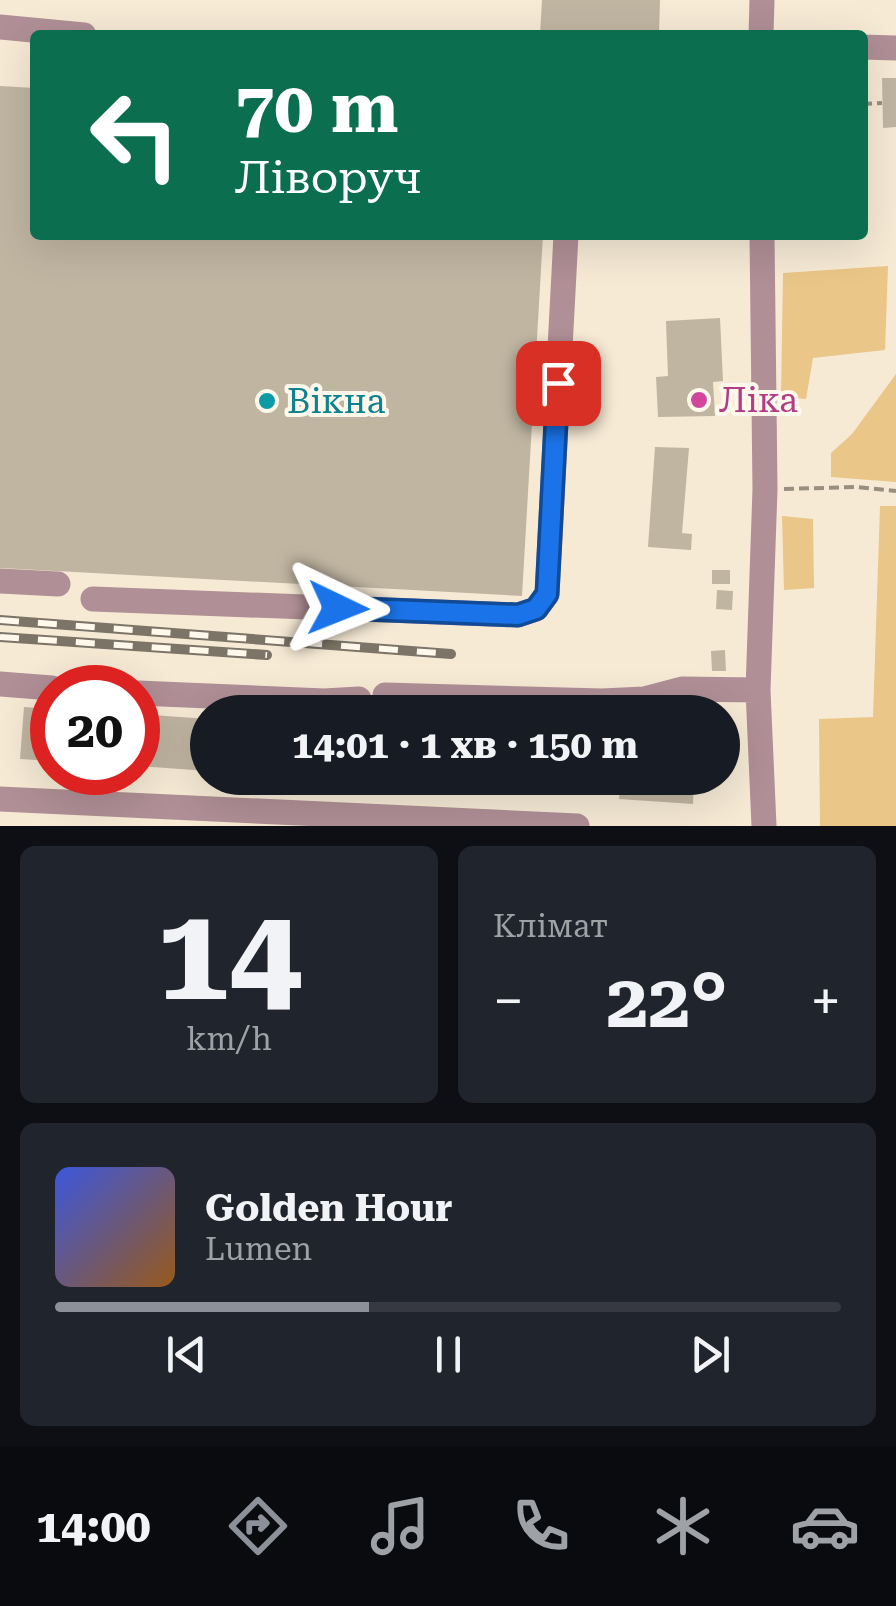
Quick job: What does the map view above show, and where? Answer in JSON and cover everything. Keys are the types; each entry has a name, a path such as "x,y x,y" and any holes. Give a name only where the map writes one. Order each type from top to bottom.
{"street":[{"path":"762,0 762,30"},
{"path":"0,27 32,30"},
{"path":"868,47 896,48"},
{"path":"93,599 518,615 536,609 547,594 566,240"},
{"path":"762,240 764,489 758,690 764,826"},
{"path":"0,581 58,584"},
{"path":"0,684 30,686"},
{"path":"160,694 324,701 372,696 602,702 644,699 682,689 758,690"},
{"path":"0,799 234,817 577,826"}],"path":[{"path":"868,104 882,103"},
{"path":"764,489 856,487 896,491"}],"shaded area":[{"path":"888,266 885,350 813,358 806,399 781,397 783,273"},
{"path":"896,374 896,482 831,477 831,453 852,434"},
{"path":"880,506 896,506 896,826 820,826 819,719 873,717"},
{"path":"782,516 813,519 814,588 784,590"}],"building":[{"path":"542,0 660,0 659,30 540,30"},
{"path":"882,78 896,78 896,127 883,128"},
{"name":"Вікна","path":"0,86 30,88 30,240 543,240 522,596 0,568"},
{"path":"720,318 723,381 713,382 715,416 658,417 656,377 668,376 666,321"},
{"path":"655,447 689,448 682,533 692,534 691,550 648,547"},
{"path":"712,570 730,570 730,584 712,584"},
{"path":"717,590 733,591 732,610 716,609"},
{"path":"725,650 726,671 712,671 711,651"},
{"path":"24,707 30,707 30,760 20,759"},
{"path":"160,716 190,718 190,770 160,768"},
{"path":"619,795 693,795 693,804 619,799"}],"railway":[{"path":"0,620 451,654"},
{"path":"0,637 267,655"}],"place":[{"name":"Ліка","path":"699,400"},
{"name":"Вікна","path":"267,401"}],"route":[{"path":"338,608 518,615 536,609 547,594 558,383"}]}
